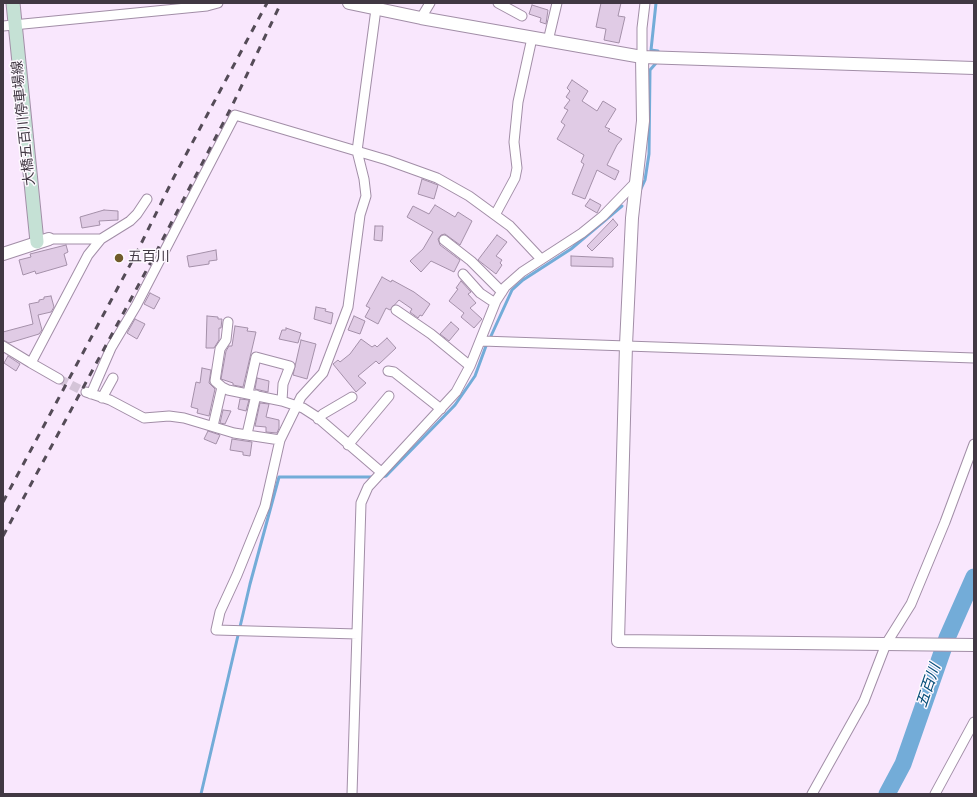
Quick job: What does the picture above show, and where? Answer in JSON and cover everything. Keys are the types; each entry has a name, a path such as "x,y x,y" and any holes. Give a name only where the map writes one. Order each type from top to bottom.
{"main road":[{"name":"大橋五百川停車場線","path":"13,3 9,25 43,241"}],"street":[{"path":"9,25 207,6 218,3"},
{"path":"349,3 421,18 642,57 974,68"},
{"path":"421,18 430,3"},
{"path":"498,3 522,16"},
{"path":"548,41 557,3"},
{"path":"645,3 642,57 642,121 635,183 626,345 618,641 974,645"},
{"path":"357,634 216,630 220,612 266,506 280,440 301,397 323,373 348,307 360,215 366,196 364,179 357,151 376,9"},
{"path":"495,215 515,178 516,168 514,142 518,102 532,38"},
{"path":"280,440 234,433 177,417 144,418 88,393 111,348 136,306 235,115 414,168 437,178 469,196 510,226 542,259"},
{"path":"352,794 361,503 368,486 456,392 482,341 502,292 513,279 604,216 635,183"},
{"path":"31,363 88,255 101,239 130,222 146,199"},
{"path":"3,254 43,241 101,239"},
{"path":"444,240 471,261 502,292"},
{"path":"463,274 480,293 496,304"},
{"path":"396,310 431,334 470,366"},
{"path":"228,322 226,340 220,349 215,381 222,387 297,406 318,419 379,473"},
{"path":"482,341 974,358"},
{"path":"3,346 59,379"},
{"path":"247,434 256,357 290,366 283,384 282,401"},
{"path":"388,371 394,372 441,409"},
{"path":"102,398 113,378"},
{"path":"213,426 222,387"},
{"path":"348,444 389,396"},
{"path":"318,419 323,414 352,397"},
{"path":"812,794 864,701 890,644 911,604 945,522 974,444"},
{"path":"935,794 974,722"}],"building":[{"path":"601,3 621,3 618,16 625,17 619,43 604,40 606,29 596,27"},
{"path":"532,5 548,10 546,24 540,22 541,18 529,14"},
{"path":"572,80 588,91 582,101 597,111 603,101 616,109 605,127 610,129 608,131 622,139 617,145 607,165 619,171 615,180 597,170 585,199 572,194 584,164 581,162 584,155 557,139 565,125 561,122 568,110 564,108 570,100 566,97 570,91 567,88"},
{"path":"422,179 438,185 434,199 418,194"},
{"path":"590,199 601,205 597,213 585,206"},
{"path":"435,205 455,217 458,212 472,221 460,245 445,234 441,235 438,239 440,245 460,260 454,272 431,261 421,272 410,261 423,249 433,232 407,217 413,206 429,214"},
{"path":"104,210 118,211 118,220 99,221 100,225 82,228 80,217"},
{"path":"613,219 618,225 592,251 587,246"},
{"path":"375,226 383,226 382,241 374,240"},
{"path":"497,235 507,242 496,256 502,260 500,263 502,265 496,274 478,260"},
{"path":"66,245 68,252 64,254 67,265 36,274 35,271 23,275 19,260 31,257 30,254"},
{"path":"216,250 217,260 209,261 209,264 189,267 187,256"},
{"path":"571,256 613,258 613,267 571,266"},
{"path":"382,277 391,282 392,280 414,292 430,304 422,316 420,315 418,318 410,312 412,309 399,300 390,310 386,308 378,324 365,317 370,308 366,306"},
{"path":"461,281 471,292 468,294 476,303 470,308 482,319 474,328 461,317 464,313 449,301 458,289 456,288"},
{"path":"150,293 160,298 154,309 144,304"},
{"path":"51,296 54,307 51,312 38,315 42,330 39,334 9,343 3,340 3,332 33,324 29,304 39,302 39,300 44,299 44,297"},
{"path":"316,307 326,309 325,311 333,313 331,324 314,319"},
{"path":"207,316 222,319 221,328 219,328 219,340 214,348 206,348"},
{"path":"354,316 365,321 360,334 348,330"},
{"path":"135,319 145,324 137,339 127,333"},
{"path":"451,322 459,329 449,341 440,334"},
{"path":"235,326 248,328 247,331 256,332 243,387 233,385 233,383 221,379 226,351 229,346 232,346"},
{"path":"286,328 301,333 298,343 279,339 282,330 286,330"},
{"path":"387,338 396,348 379,364 376,361 358,376 366,383 356,392 333,364 338,360 340,362 350,354 361,339 372,347 375,345 377,347"},
{"path":"301,340 316,344 307,379 293,375"},
{"path":"8,356 20,364 16,371 4,363"},
{"path":"202,368 211,370 209,383 215,389 209,416 197,413 198,409 191,407 196,382 200,383"},
{"path":"257,378 269,381 268,392 255,389"},
{"path":"240,399 249,400 246,411 238,409"},
{"path":"260,403 269,404 266,417 279,420 279,428 277,433 266,432 266,427 255,426"},
{"path":"223,410 231,411 225,424 220,423"},
{"path":"208,431 220,435 216,444 204,439"},
{"path":"232,439 252,442 250,456 243,455 243,452 230,450"}],"waterway":[{"path":"656,3 651,50 658,51"},
{"path":"640,191 645,180 649,154 650,70 657,62"},
{"path":"491,336 512,290 523,280 571,249 622,206"},
{"path":"380,477 386,476 455,405 475,376 486,346"},
{"path":"201,794 250,584 279,477 375,477"},
{"name":"五百川","path":"887,794 903,764 947,638 974,577"}],"tunnel":[{"path":"59,379 85,392"}],"railway":[{"path":"3,502 137,252 174,177 267,3"},
{"path":"3,536 152,260 232,106 281,3"}],"place":[{"name":"五百川","path":"119,258"}]}
